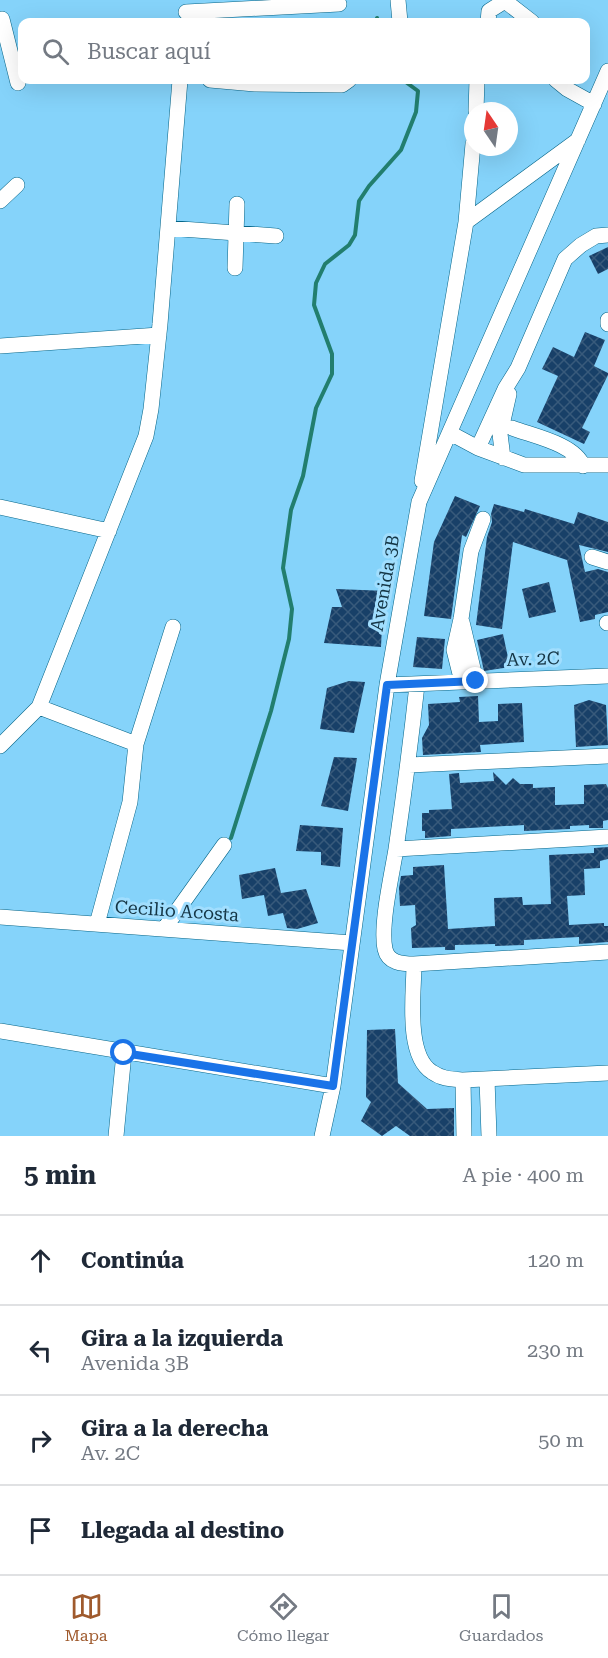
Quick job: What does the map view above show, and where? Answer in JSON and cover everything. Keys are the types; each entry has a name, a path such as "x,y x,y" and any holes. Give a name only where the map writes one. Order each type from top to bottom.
{"street":[{"path":"398,0 400,18"},
{"path":"488,18 489,11 505,1 527,18"},
{"path":"186,11 339,4"},
{"path":"1,18 18,83"},
{"name":"Avenida 3B","path":"322,1136 333,1086 387,685 419,502 608,71"},
{"path":"0,746 39,707 146,436 159,334 180,84"},
{"path":"255,84 343,84"},
{"path":"476,102 477,84"},
{"path":"561,84 594,104"},
{"path":"466,222 579,139"},
{"path":"419,502 466,222 472,156"},
{"path":"0,201 17,185"},
{"path":"235,268 237,204"},
{"path":"168,228 276,236"},
{"path":"478,448 565,259 596,236 608,235"},
{"path":"0,346 159,334"},
{"path":"503,458 500,434 513,376"},
{"path":"512,428 572,450 580,458 583,466"},
{"path":"450,433 478,448 524,465 608,465"},
{"path":"0,507 109,531"},
{"path":"469,682 461,619 471,551 483,519"},
{"path":"592,557 608,562"},
{"path":"97,924 130,802 136,744 173,627"},
{"name":"Av. 2C","path":"387,685 608,676"},
{"path":"417,685 409,765 385,918 385,949 389,958 398,963 414,964 608,952"},
{"path":"39,707 136,744"},
{"path":"409,765 608,756"},
{"path":"396,849 608,837"},
{"path":"164,929 224,845"},
{"name":"Cecilio Acosta","path":"0,917 352,943"},
{"path":"414,964 415,1039 420,1058 429,1071 443,1078 463,1080 608,1073"},
{"path":"0,1032 333,1086"},
{"path":"116,1136 124,1053"},
{"path":"487,1079 489,1136"},
{"path":"463,1080 464,1136"}],"building":[{"path":"608,247 608,269 598,274 589,256"},
{"path":"585,332 605,340 594,366 608,375 582,428 590,432 584,444 537,422 558,376 542,369 553,347 574,357"},
{"path":"455,496 480,506 466,537 462,535 451,619 424,616 434,542"},
{"path":"494,504 524,512 525,509 574,524 578,512 608,522 608,552 579,545 585,572 598,569 608,572 608,612 595,615 595,619 580,622 567,560 513,542 502,629 476,625 487,537"},
{"path":"549,582 556,612 529,618 522,589"},
{"path":"336,589 388,591 381,647 324,643 332,607 342,607"},
{"path":"503,634 510,667 484,671 477,640"},
{"path":"417,637 445,639 442,669 413,667"},
{"path":"349,681 365,682 354,733 320,729 327,688"},
{"path":"478,696 479,722 498,721 498,704 522,703 524,742 480,745 481,752 423,755 422,738 429,725 428,704 460,702 459,697"},
{"path":"589,700 606,705 608,745 576,747 574,705"},
{"path":"334,757 357,758 348,811 321,806"},
{"path":"493,772 506,785 513,778 520,784 533,784 533,788 555,787 555,805 584,804 584,785 606,784 608,820 603,821 603,828 589,828 589,825 570,826 570,829 524,831 524,825 451,829 451,836 425,838 425,831 422,831 422,813 429,813 429,810 452,809 449,774 459,773 460,783 494,781"},
{"path":"300,825 343,828 340,867 321,865 321,852 296,851"},
{"path":"608,847 608,859 600,861 600,868 584,869 585,895 567,896 569,925 604,923 604,926 608,926 608,942 579,944 579,937 524,940 524,945 455,945 455,950 445,950 445,947 412,948 411,928 416,925 415,905 400,906 399,888 401,876 413,875 413,867 444,865 448,929 495,926 494,898 522,897 523,905 551,904 549,855 594,853 594,848"},
{"path":"275,868 281,893 306,889 318,923 297,929 287,928 283,913 268,916 264,895 242,899 239,875"},
{"path":"395,1029 398,1083 427,1109 454,1108 454,1136 410,1136 396,1126 382,1136 361,1121 371,1102 366,1097 367,1030"}],"waterway":[{"path":"231,838 271,711 289,639 292,609 283,568 291,510 303,476 316,408 332,374 332,354 314,305 316,283 325,264 349,245 355,235 359,201 369,186 401,150 416,112 418,91 408,84"}],"route":[{"path":"124,1053 333,1086 387,685 476,681"}]}
